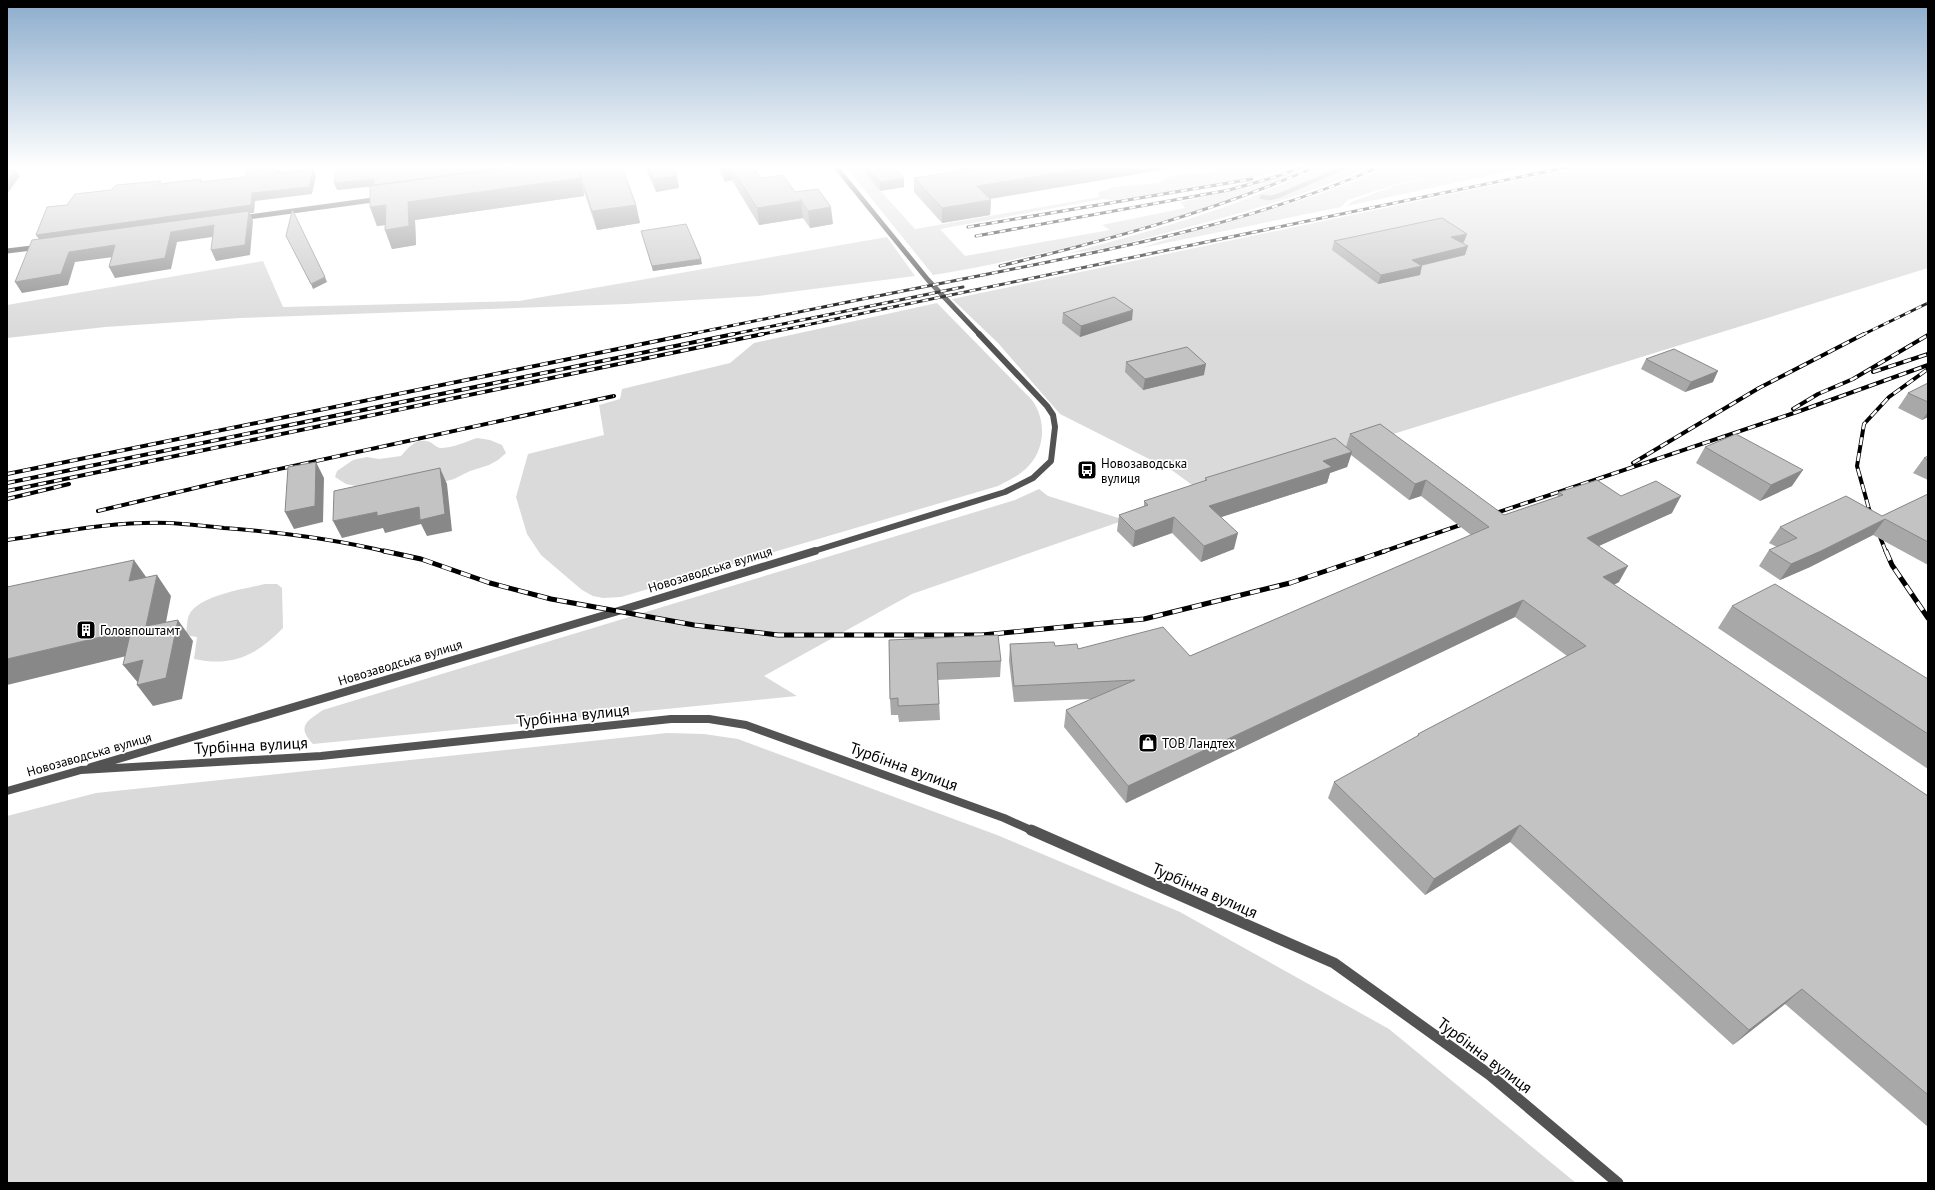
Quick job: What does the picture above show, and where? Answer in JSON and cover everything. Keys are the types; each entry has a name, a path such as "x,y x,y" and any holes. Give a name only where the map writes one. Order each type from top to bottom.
{"street":[{"name":"Новозаводська вулиця","path":"7,791 615,612 1005,492 1033,478 1051,461 1054,444 1053,415 1047,406 928,280 881,223"},
{"path":"7,251 46,246"},
{"name":"Турбінна вулиця","path":"81,770 320,756 671,719 709,719 746,725 1004,818 1334,963 1490,1075 1618,1183"}],"shaded area":[{"path":"891,223 909,223 915,229 952,223 975,223 940,229 965,256 1110,230 1102,225 1114,223 1159,223 1116,235 1025,257 933,275"},
{"path":"1176,223 1205,223 1124,244 1070,253"},
{"path":"1225,223 1265,223 1141,248"},
{"path":"1316,223 1928,223 1928,268 1203,493 1173,471 1060,414 998,343 952,299"},
{"path":"887,237 915,276 759,296 627,304 240,318 105,327 7,338 7,305 263,261 283,307 519,301"},
{"path":"937,303 1032,400 1037,409 1042,428 1042,438 1036,457 1030,465 1013,478 998,486 621,597 603,598 593,596 582,590 541,555 527,534 516,497 528,454 604,435 599,405 620,399 622,389 730,363 754,343"},
{"path":"477,438 490,440 502,445 506,453 489,465 470,471 454,479 424,487 361,487 346,484 335,477 337,471 353,460 367,457 379,459 401,456 410,446 417,442 430,442 439,448 445,448"},
{"path":"1039,489 1048,496 1125,520 912,594 764,676 797,696 313,744 305,733 304,728 308,721 323,710 1015,500"},
{"path":"265,584 277,584 282,588 283,628 263,646 243,657 220,661 194,659 197,637 190,636 186,633 188,617 194,608 202,602 223,594"},
{"path":"667,733 704,734 738,739 997,835 1180,912 1389,1029 1576,1183 7,1183 7,816 96,793"}],"building":[{"path":"41,223 125,223 36,235"},
{"path":"163,223 248,223 245,245 211,250 214,225 171,232 165,258 109,267 115,245 69,252 61,274 15,282 32,240"},
{"path":"289,223 299,223 325,277 311,284 286,236"},
{"path":"385,223 409,223 409,226 385,230"},
{"path":"1421,223 1449,223 1467,234 1451,237 1468,246 1412,260 1422,266 1381,275 1334,241"},
{"path":"686,224 701,259 652,266 641,231"},
{"path":"1114,297 1133,310 1081,326 1063,313"},
{"path":"1187,347 1206,364 1145,379 1126,362"},
{"path":"1674,349 1718,371 1691,382 1646,359"},
{"path":"1928,383 1928,402 1908,393"},
{"path":"1380,424 1504,515 1563,495 1559,492 1597,480 1621,496 1656,481 1681,496 1587,538 1628,566 1603,577 1928,796 1928,1095 1802,989 1749,1030 1520,825 1434,879 1334,782 1419,735 1418,734 1586,646 1523,600 1128,786 1066,710 1135,680 1014,686 1010,644 1054,642 1055,646 1077,644 1078,649 1163,627 1190,656 1489,527 1426,480 1415,484 1350,434"},
{"path":"1736,434 1803,470 1771,485 1705,447"},
{"path":"1335,438 1352,452 1323,461 1332,467 1209,506 1238,533 1204,546 1174,517 1135,531 1119,515 1148,505 1144,501 1207,480 1205,478"},
{"path":"316,462 315,506 285,512 288,467"},
{"path":"440,468 445,514 420,520 419,507 377,516 377,512 333,521 334,491"},
{"path":"1928,494 1928,542 1885,519 1821,551 1791,564 1769,550 1797,538 1780,527 1846,496 1882,516"},
{"name":"Головпоштамт","path":"134,560 129,581 157,575 146,626 178,620 166,678 137,685 143,660 123,665 131,630 7,659 7,587"},
{"path":"1775,584 1928,679 1928,734 1732,606"},
{"path":"998,635 1001,661 937,663 939,704 898,706 898,698 890,699 889,640"}],"railway":[{"path":"968,227 994,223"},
{"path":"976,236 1050,223"},
{"path":"1000,266 1164,223"},
{"path":"686,335 1099,252 1221,223"},
{"path":"758,335 1300,223"},
{"path":"729,335 963,287"},
{"path":"1863,335 1928,303"},
{"path":"7,474 691,334"},
{"path":"7,483 734,334"},
{"path":"7,491 763,334"},
{"path":"1633,463 1759,388 1863,335"},
{"path":"1793,409 1818,394 1853,379 1928,335"},
{"path":"1873,372 1928,354"},
{"path":"1490,515 1797,412 1928,365"},
{"path":"1886,552 1869,509 1857,466 1864,424 1889,397 1928,369"},
{"path":"98,511 229,480 614,396"},
{"path":"7,499 69,484"},
{"path":"1382,552 1469,522"},
{"path":"7,540 108,525 169,523 306,537 347,543 388,552"},
{"path":"384,551 421,559 490,583 551,599 694,625 778,635 982,635 1144,619 1290,583 1385,551"},
{"path":"1886,551 1892,565 1928,618"}],"place":[{"name":"Новозаводська вулиця","path":"1087,470"},
{"name":"Головпоштамт","path":"86,630"},
{"name":"ТОВ Ландтех","path":"1148,743"}]}
